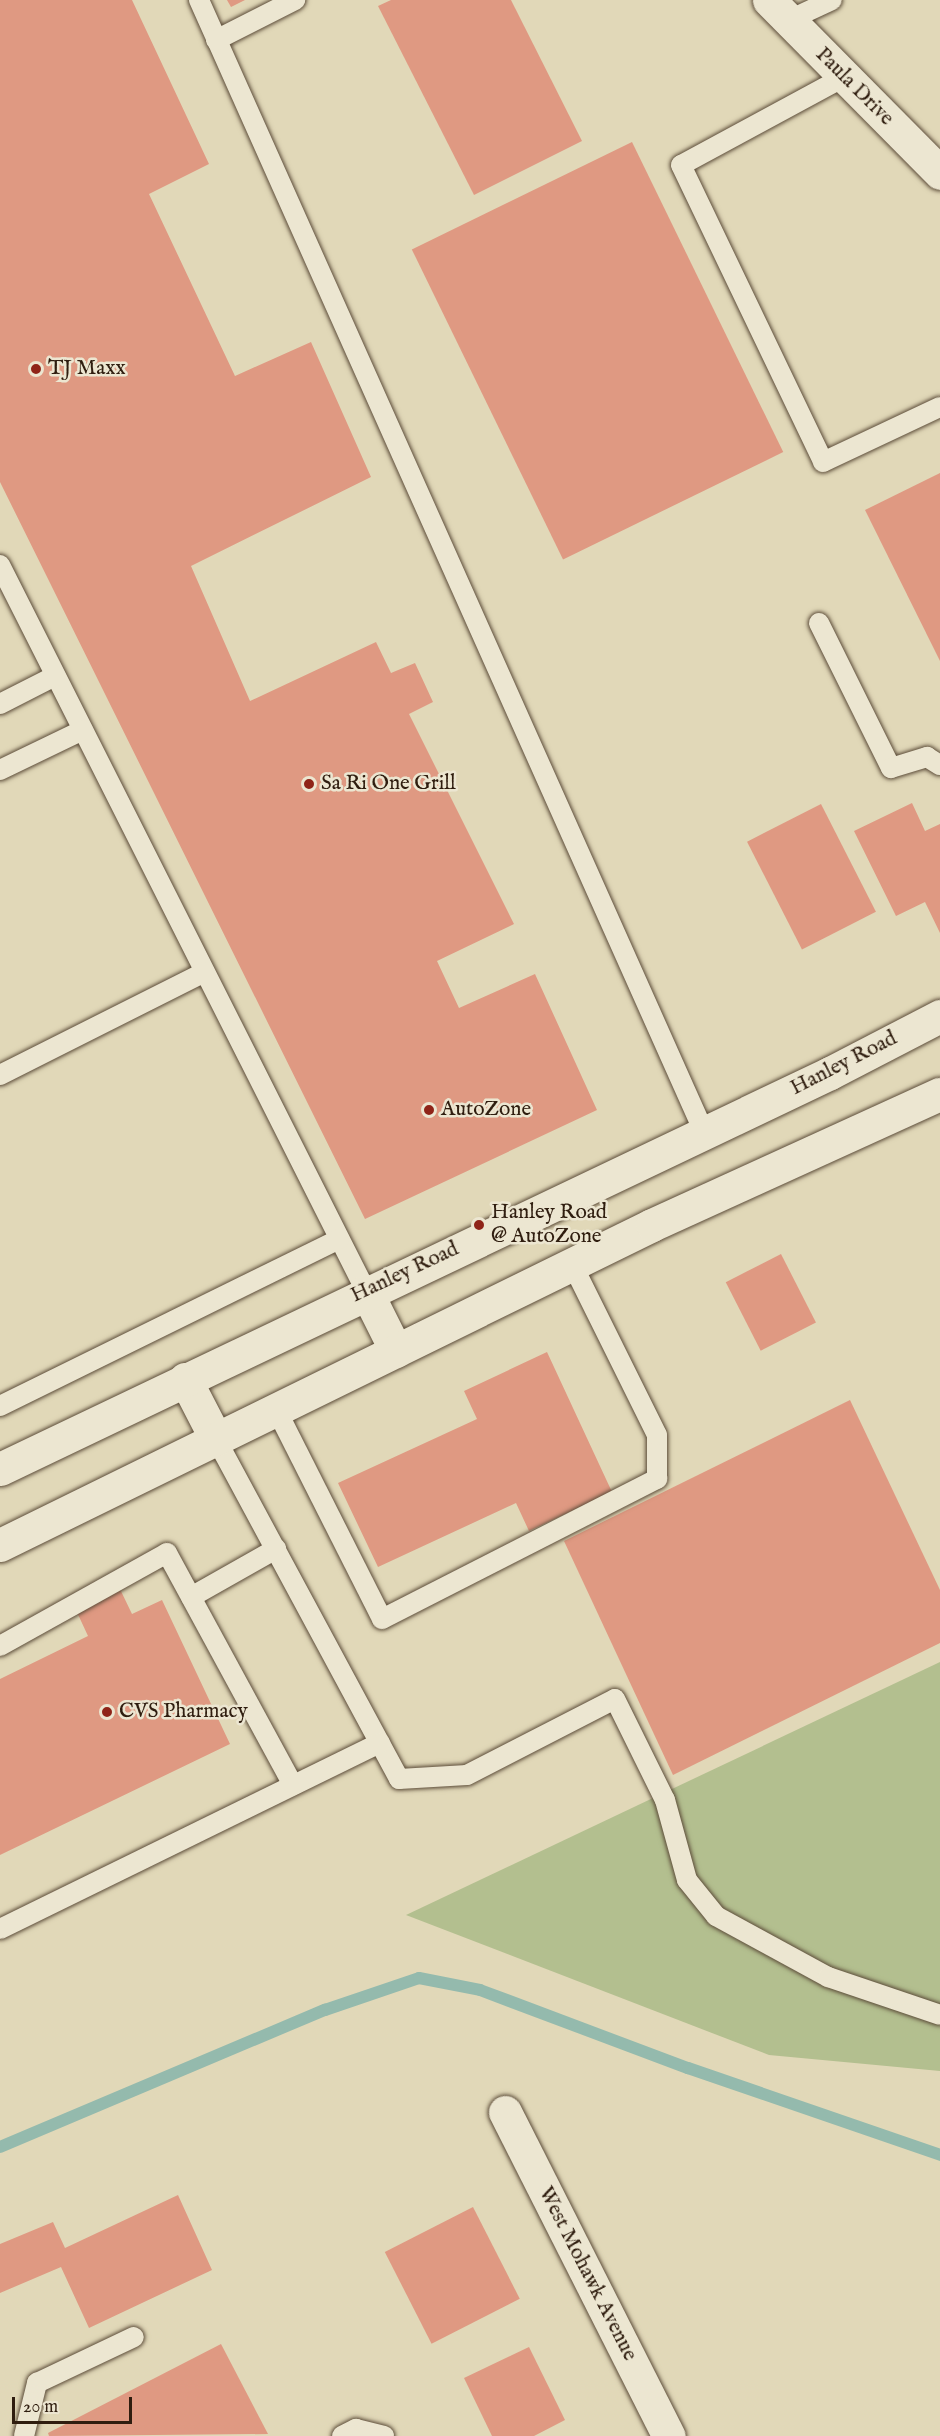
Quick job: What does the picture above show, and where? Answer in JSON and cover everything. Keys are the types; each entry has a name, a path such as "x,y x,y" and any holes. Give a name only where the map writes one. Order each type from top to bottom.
{"main road":[{"name":"Paula Drive","path":"779,10 940,173"},
{"name":"Hanley Road","path":"0,1469 366,1291 704,1132 940,1016"},
{"path":"0,1545 572,1264 940,1094"},
{"path":"366,1291 396,1351"},
{"path":"184,1379 216,1439"},
{"name":"West Mohawk Avenue","path":"506,2112 669,2436"}],"lane":[{"path":"199,0 704,1132"},
{"path":"216,40 295,0"},
{"path":"779,10 832,0"},
{"path":"844,77 681,165 823,462 940,407"},
{"path":"0,565 366,1291"},
{"path":"819,623 891,768 927,757 940,765"},
{"path":"0,704 56,676"},
{"path":"0,770 83,730"},
{"path":"0,1075 205,972"},
{"path":"0,1406 339,1239"},
{"path":"276,1409 382,1619 657,1479 657,1434 572,1264"},
{"path":"216,1439 399,1779 467,1775 615,1699 665,1800 687,1880 716,1916 828,1977 940,2015"},
{"path":"191,1597 276,1549"},
{"path":"0,1646 167,1553 293,1785"},
{"path":"0,1929 380,1743"},
{"path":"24,2436 37,2383 134,2337"},
{"path":"342,2436 356,2429 384,2436"}],"green space":[{"path":"940,1662 940,2071 769,2055 406,1915"}],"building":[{"path":"0,0 132,0 209,164 149,194 235,376 311,342 371,477 191,566 250,701 376,642 391,673 415,663 433,702 409,714 514,924 437,961 459,1008 535,974 597,1110 365,1219 0,482"},
{"path":"227,0 245,0 231,7"},
{"path":"391,0 511,0 582,141 474,195 378,6"},
{"path":"632,142 783,452 563,559 412,249"},
{"path":"940,473 940,661 865,510"},
{"path":"912,803 925,831 940,824 940,933 925,902 896,916 854,831"},
{"path":"821,804 876,912 802,949 747,842"},
{"path":"781,1254 816,1323 761,1351 726,1282"},
{"path":"547,1352 612,1492 529,1531 516,1503 378,1567 338,1483 477,1419 464,1391"},
{"path":"850,1400 940,1590 940,1643 673,1775 564,1541"},
{"name":"CVS Pharmacy","path":"119,1587 132,1614 162,1600 230,1744 0,1855 0,1679 88,1636 75,1608"},
{"path":"178,2195 212,2270 89,2328 61,2267 0,2293 0,2244 53,2222 65,2248"},
{"path":"473,2207 520,2299 432,2344 385,2252"},
{"path":"221,2344 268,2434 49,2436 48,2433"},
{"path":"529,2347 565,2420 534,2436 492,2436 464,2378"}],"waterway":[{"path":"0,2147 325,2010 419,1978 480,1990 688,2068 940,2155"}],"place":[{"name":"TJ Maxx","path":"36,369"},
{"name":"Sa Ri One Grill","path":"309,784"},
{"name":"AutoZone","path":"429,1110"},
{"name":"Hanley Road @ AutoZone","path":"479,1225"},
{"name":"CVS Pharmacy","path":"107,1712"}]}
